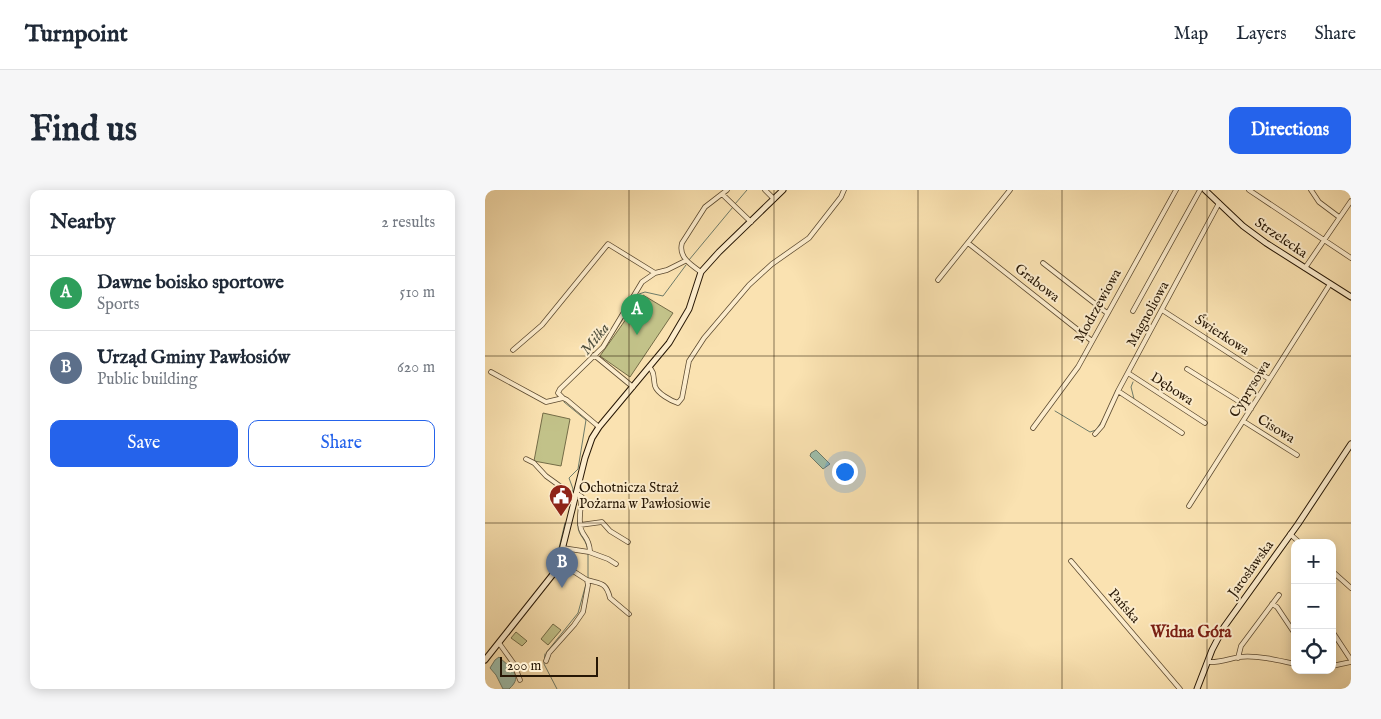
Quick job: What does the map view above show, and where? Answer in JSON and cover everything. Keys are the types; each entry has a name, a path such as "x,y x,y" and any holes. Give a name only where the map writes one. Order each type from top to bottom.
{"street":[{"path":"701,272 685,261 681,248 682,243 705,207 727,190"},
{"path":"765,190 773,199"},
{"path":"485,660 554,573 563,548 591,438 669,343 683,323 701,272 783,190"},
{"path":"649,367 654,374 655,388 673,402 680,402 689,361 704,338 749,284 772,264 809,238 841,197 844,190"},
{"path":"938,280 1010,190"},
{"name":"Modrzewiowa","path":"1033,428 1078,367 1176,190"},
{"path":"1133,311 1200,190"},
{"name":"Strzelecka","path":"1205,190 1243,226 1351,297"},
{"path":"1311,190 1319,202 1339,217"},
{"path":"1251,191 1351,258"},
{"path":"722,194 751,222"},
{"path":"1305,268 1351,202"},
{"name":"Magnoliowa","path":"1095,434 1102,426 1118,391 1219,203"},
{"name":"Grabowa","path":"968,243 1092,341"},
{"path":"513,350 542,325 608,244 655,273"},
{"path":"599,427 558,394 559,389 595,356 603,346 642,282 655,273 667,270 685,261"},
{"path":"1043,263 1107,313"},
{"name":"Cyprysowa","path":"1189,506 1330,284"},
{"name":"Świerkowa","path":"1162,310 1269,379"},
{"path":"595,356 633,387"},
{"path":"1187,369 1251,409"},
{"path":"491,372 546,402 563,398"},
{"name":"Dębowa","path":"1128,373 1205,423"},
{"path":"1118,391 1182,433"},
{"name":"Cisowa","path":"1243,422 1297,455"},
{"name":"Jarosławska","path":"1197,689 1224,627 1351,444"},
{"path":"526,458 534,463 546,476 582,498 580,525 581,531 588,538 589,552"},
{"path":"580,525 602,522 610,532 628,542"},
{"path":"1290,534 1296,539"},
{"path":"563,548 589,552 616,564"},
{"name":"Pańska","path":"1071,561 1180,689"},
{"path":"559,562 587,580 605,586 609,590 610,598 629,614"},
{"path":"1336,575 1351,588"},
{"path":"546,662 549,653 583,612 589,585 587,580"},
{"path":"1238,658 1241,646 1279,595"},
{"path":"1272,604 1277,607 1292,629"},
{"path":"1336,637 1351,661 1336,665"},
{"path":"499,643 514,664 520,680"},
{"path":"1208,662 1222,662 1238,658 1257,658 1291,663"}],"green space":[{"path":"643,295 673,313 630,377 600,356"},
{"path":"543,413 570,419 561,466 534,461"},
{"path":"553,624 561,630 548,645 541,639"},
{"path":"516,632 527,641 522,646 511,638"}],"shaded area":[{"path":"816,450 830,464 823,469 810,456"},
{"path":"499,657 516,675 514,684 509,689 503,689 490,668"}],"waterway":[{"name":"Miłka","path":"735,204 747,190"},
{"name":"Miłka","path":"689,260 733,207"},
{"name":"Miłka","path":"605,347 639,294 645,292 663,296 686,265"},
{"path":"1133,382 1131,387 1134,399"},
{"name":"Miłka","path":"564,402 586,420 578,469 569,478 573,489 572,493"},
{"path":"1055,411 1090,432 1096,430"},
{"path":"1098,427 1104,418"},
{"name":"Miłka","path":"578,519 579,533 585,541 588,550"},
{"path":"559,548 565,523"},
{"path":"557,557 558,552"},
{"name":"Miłka","path":"588,554 588,578"},
{"path":"549,575 554,565"},
{"name":"Miłka","path":"546,653 578,613 586,584"},
{"name":"Miłka","path":"545,654 544,664 557,689"}],"place":[{"name":"Dawne boisko sportowe","path":"637,335"},
{"name":"Ochotnicza Straż Pożarna w Pawłosiowie","path":"561,517"},
{"name":"Urząd Gminy Pawłosiów","path":"562,588"}],"district":[{"name":"Widna Góra","path":"1191,633"}]}
